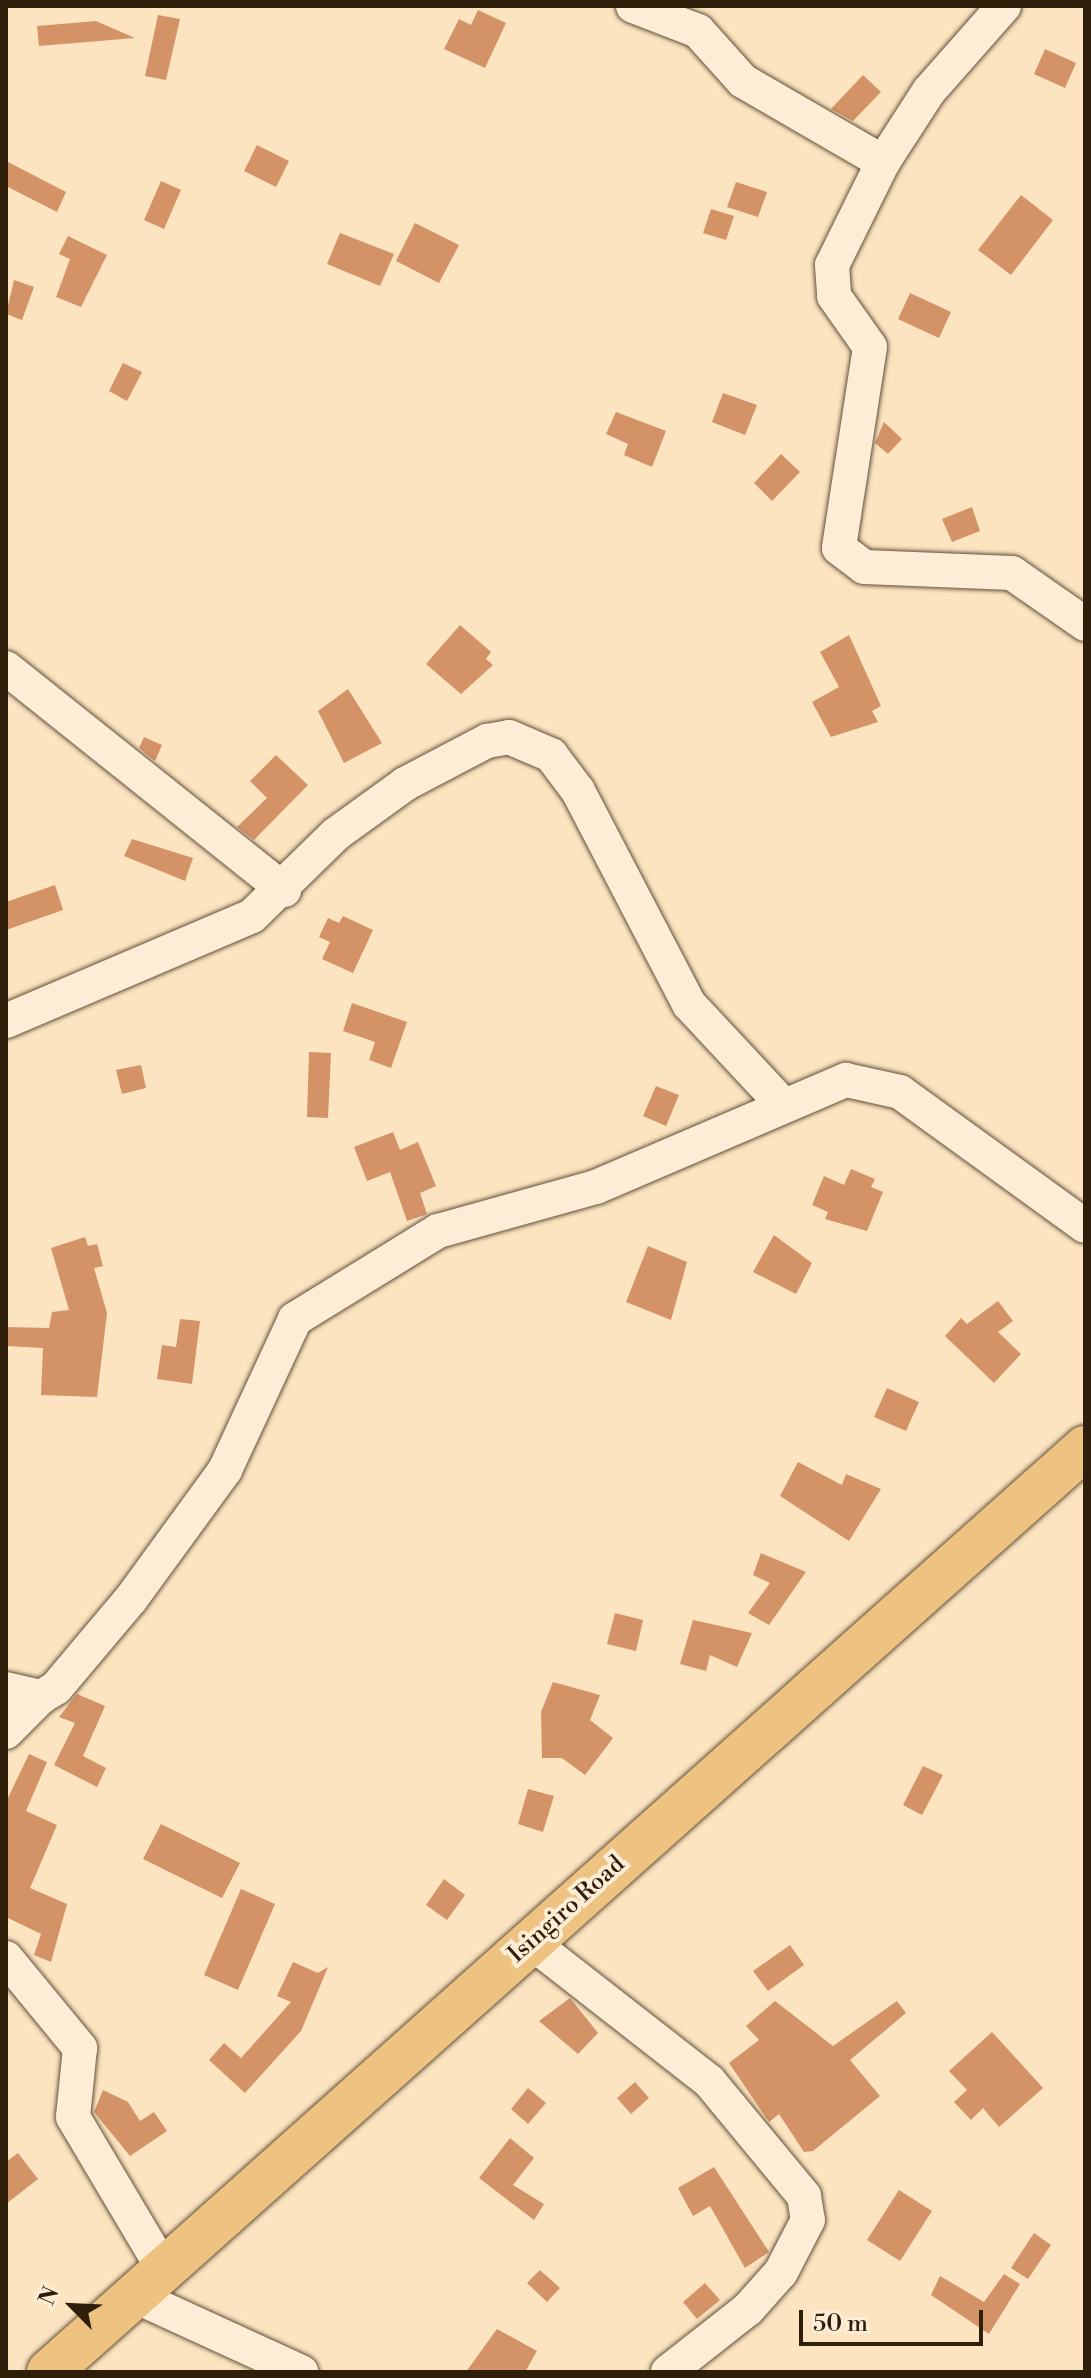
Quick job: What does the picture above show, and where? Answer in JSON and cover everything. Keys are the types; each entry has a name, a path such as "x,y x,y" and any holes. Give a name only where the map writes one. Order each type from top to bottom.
{"main road":[{"name":"Isingiro Road","path":"49,2372 1085,1448"}],"street":[{"path":"633,6 698,31 743,81 883,162"},
{"path":"1004,6 929,91 883,162 832,265 834,296 870,347 839,548 864,567 1012,573 1085,624"},
{"path":"6,668 284,890"},
{"path":"6,1021 226,930 284,890 336,834 405,784 487,741 531,742 551,755 606,836 689,1004 784,1106"},
{"path":"6,1732 89,1652 225,1470 288,1328 305,1309 438,1231 596,1187 846,1080 900,1092 1085,1226"},
{"path":"6,1689 41,1697"},
{"path":"531,1942 697,2071 804,2196 808,2220 781,2272 748,2309 668,2372"},
{"path":"6,1958 80,2048 73,2117 150,2283 301,2372"}],"building":[{"path":"478,10 506,23 485,68 444,49 459,19 471,25"},
{"path":"158,15 180,19 166,80 145,76"},
{"path":"96,21 135,38 39,46 37,26"},
{"path":"1045,49 1076,63 1065,88 1034,74"},
{"path":"863,75 881,92 853,121 831,109"},
{"path":"257,145 289,161 276,187 244,171"},
{"path":"6,161 66,192 57,212 6,186"},
{"path":"161,181 181,190 164,229 144,220"},
{"path":"736,182 767,192 758,217 727,207"},
{"path":"1021,195 1053,220 1011,275 978,250"},
{"path":"711,209 734,216 726,240 703,233"},
{"path":"415,223 459,245 439,283 396,261"},
{"path":"340,233 394,254 380,286 327,264"},
{"path":"68,236 107,255 81,307 56,297 70,259 59,254"},
{"path":"14,280 34,287 22,320 6,314"},
{"path":"910,293 951,312 939,338 898,319"},
{"path":"123,363 142,372 127,401 109,391"},
{"path":"723,393 757,405 745,435 712,422"},
{"path":"616,412 666,431 652,467 624,455 628,444 606,434"},
{"path":"884,422 902,439 888,454 875,443"},
{"path":"781,454 800,472 772,501 754,483"},
{"path":"972,507 980,531 952,542 942,519"},
{"path":"460,625 491,652 486,659 493,665 461,694 426,664"},
{"path":"849,635 881,706 872,711 878,722 831,737 812,702 839,687 820,652"},
{"path":"348,689 382,743 344,763 318,711"},
{"path":"144,737 162,745 155,761 139,748"},
{"path":"276,755 308,785 254,840 237,827 267,798 250,781"},
{"path":"132,839 193,858 185,881 124,856"},
{"path":"55,885 63,910 6,930 6,902"},
{"path":"343,916 373,930 353,973 322,959 330,942 319,937 328,918 339,923"},
{"path":"352,1003 407,1022 391,1068 369,1060 375,1042 343,1031"},
{"path":"309,1052 331,1053 328,1118 307,1117"},
{"path":"141,1065 146,1088 122,1094 116,1070"},
{"path":"656,1086 679,1095 666,1126 643,1116"},
{"path":"393,1132 400,1150 418,1142 436,1186 420,1193 427,1214 407,1221 390,1172 367,1181 354,1147"},
{"path":"851,1169 875,1179 871,1187 883,1192 867,1231 825,1219 828,1212 812,1205 824,1176 844,1185"},
{"path":"774,1235 812,1263 796,1294 753,1272"},
{"path":"85,1237 88,1246 97,1244 103,1266 94,1268 107,1313 97,1397 41,1395 43,1348 6,1346 6,1327 49,1328 52,1312 69,1310 51,1248"},
{"path":"648,1246 687,1262 671,1320 626,1302"},
{"path":"998,1301 1013,1321 998,1332 1021,1354 994,1383 945,1336 961,1318 967,1324"},
{"path":"180,1319 200,1321 192,1384 157,1379 162,1345 176,1347"},
{"path":"887,1388 919,1402 906,1431 874,1417"},
{"path":"798,1462 842,1485 846,1474 881,1489 849,1541 780,1496"},
{"path":"761,1553 806,1572 769,1625 748,1613 770,1583 753,1575"},
{"path":"615,1613 643,1620 636,1651 607,1644"},
{"path":"693,1620 752,1633 737,1667 710,1655 706,1671 680,1664"},
{"path":"553,1682 600,1695 590,1720 613,1738 585,1775 562,1758 542,1758 541,1712"},
{"path":"77,1694 105,1706 83,1756 106,1768 97,1787 54,1765 75,1723 59,1717"},
{"path":"29,1754 47,1762 26,1811 57,1825 30,1888 67,1904 51,1962 34,1955 41,1934 6,1917 6,1802"},
{"path":"923,1766 943,1775 922,1815 903,1805"},
{"path":"528,1789 554,1796 543,1832 518,1824"},
{"path":"161,1824 240,1863 222,1898 143,1859"},
{"path":"444,1879 465,1895 447,1920 426,1905"},
{"path":"241,1889 275,1904 238,1990 204,1975"},
{"path":"790,1945 804,1965 768,1991 753,1971"},
{"path":"293,1962 318,1973 328,1967 301,2031 245,2093 209,2060 224,2043 241,2058 291,2002 277,1996"},
{"path":"570,1998 598,2033 578,2054 539,2021"},
{"path":"775,2001 833,2046 897,2001 906,2013 850,2060 880,2096 813,2151 804,2152 779,2114 769,2122 729,2063 759,2040 746,2026"},
{"path":"992,2032 1043,2088 999,2127 983,2108 971,2120 954,2102 967,2090 949,2071"},
{"path":"635,2082 649,2098 631,2114 617,2098"},
{"path":"528,2088 546,2103 528,2124 511,2109"},
{"path":"103,2090 128,2102 140,2121 154,2112 167,2131 130,2156 94,2112"},
{"path":"510,2138 534,2158 513,2185 544,2204 534,2220 479,2178"},
{"path":"18,2153 38,2179 6,2204 6,2162"},
{"path":"714,2167 769,2252 745,2268 710,2206 693,2216 678,2188"},
{"path":"899,2190 932,2211 900,2261 867,2240"},
{"path":"1034,2233 1051,2245 1028,2279 1011,2268"},
{"path":"540,2270 560,2288 547,2302 527,2283"},
{"path":"1004,2274 1020,2284 989,2334 931,2295 940,2276 984,2302"},
{"path":"705,2283 720,2300 697,2319 683,2302"},
{"path":"497,2329 537,2351 525,2372 466,2372"}]}
